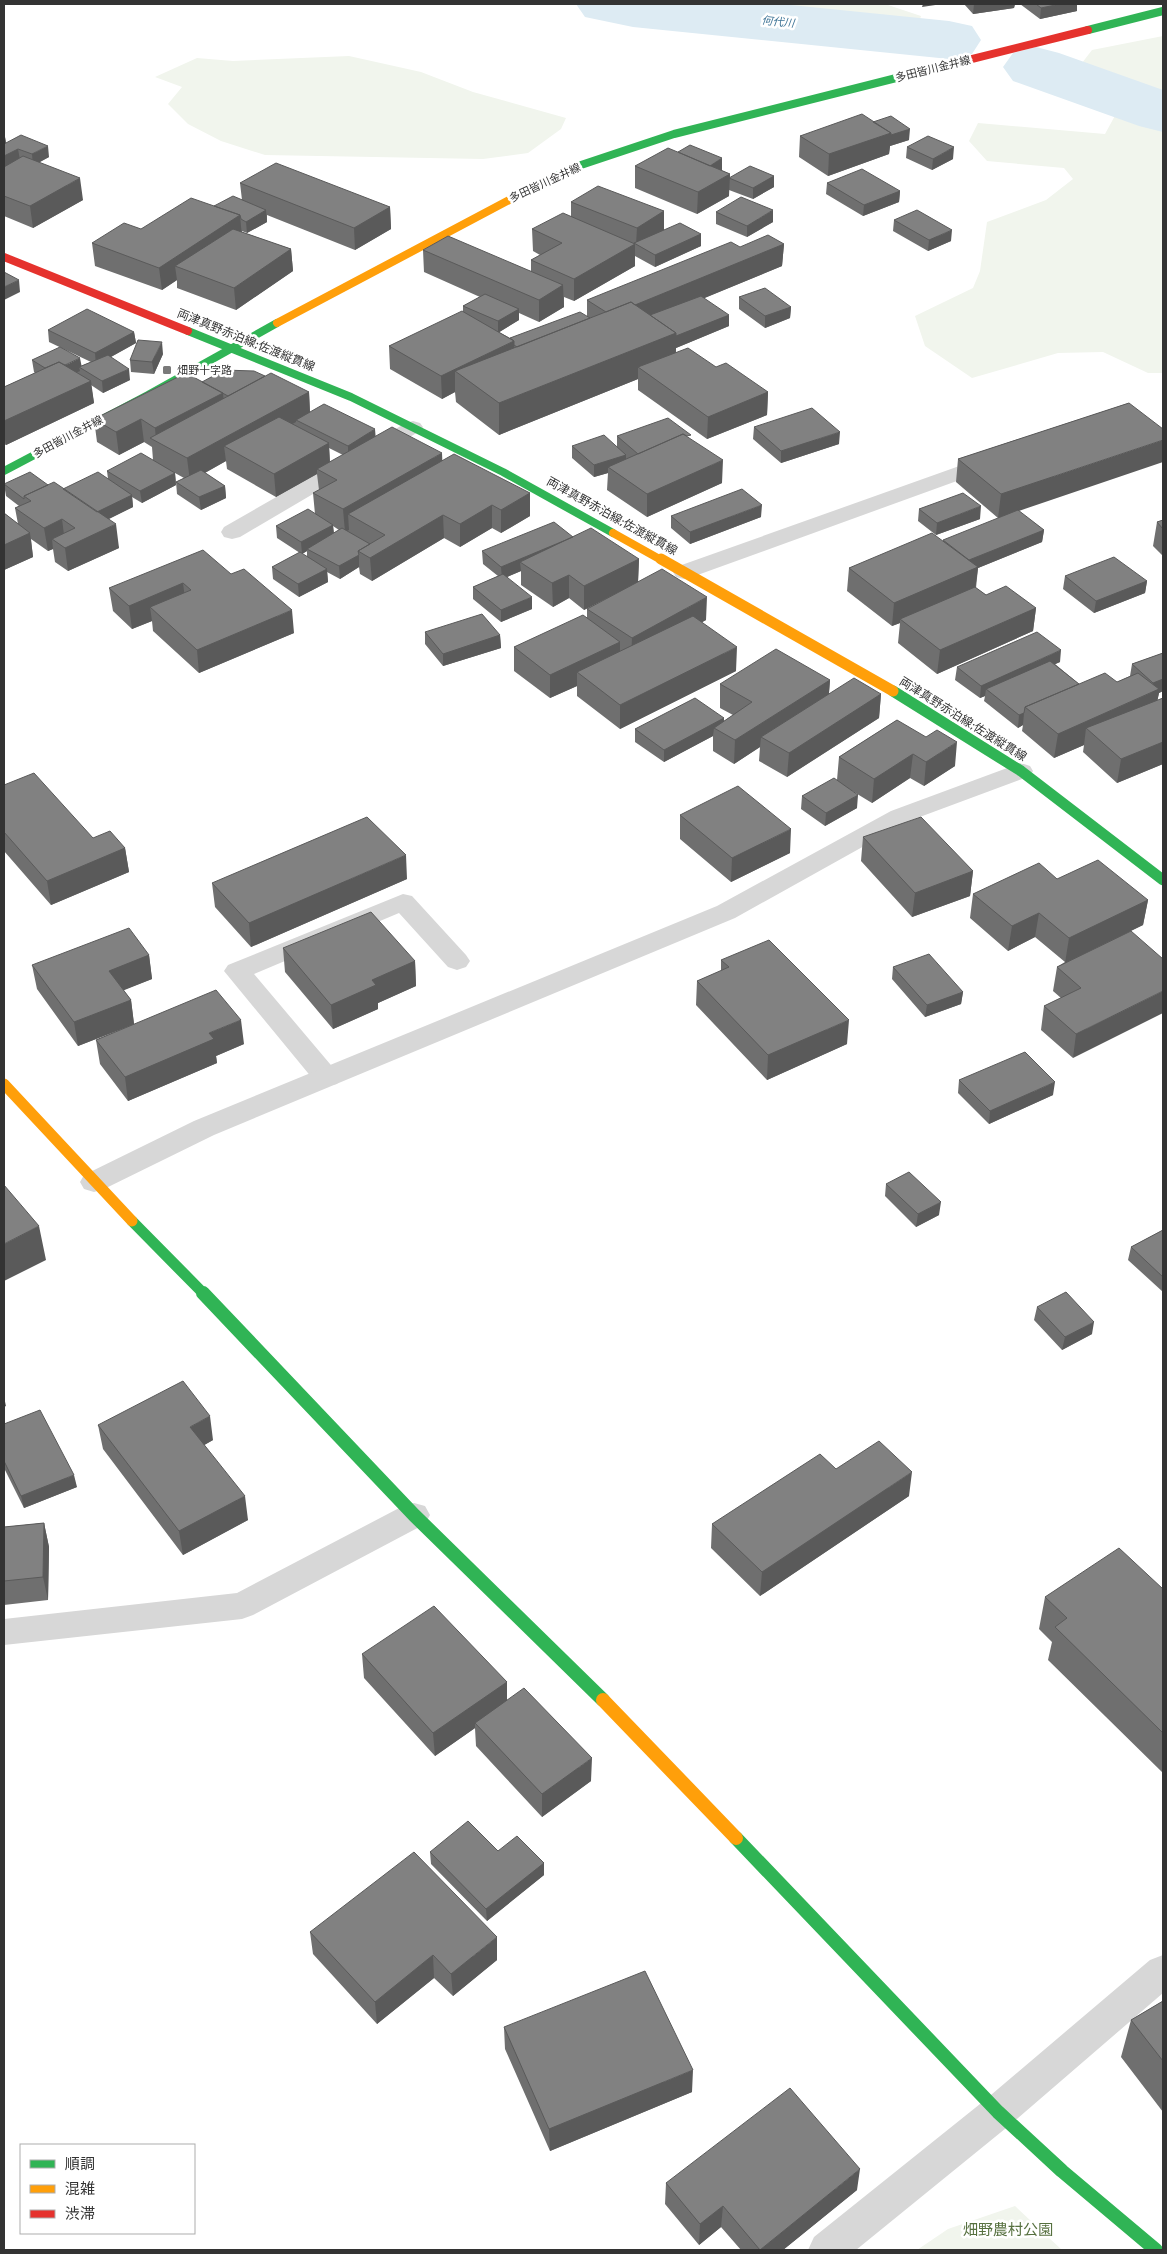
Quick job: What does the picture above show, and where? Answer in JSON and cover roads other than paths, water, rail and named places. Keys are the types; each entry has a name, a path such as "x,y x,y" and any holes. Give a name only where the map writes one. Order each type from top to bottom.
{"main road":[{"name":"多田皆川金井線","path":"4,471 488,210 575,167 674,134 1163,11"},
{"name":"両津真野赤泊線;佐渡縦貫線","path":"4,257 351,397 503,472 859,670 1021,771 1163,880"},
{"path":"4,1084 94,1182 252,1342 414,1514 616,1713 998,2112 1062,2171 1156,2250"}],"street":[{"path":"232,532 413,427"},
{"path":"684,572 1012,453"},
{"path":"94,1182 204,1128 726,912 900,816 1021,771"},
{"path":"327,1077 237,971 402,902 457,961"},
{"path":"4,1632 242,1606 414,1514"},
{"path":"827,2250 998,2112 1163,1971"}],"waterway":[{"name":"何代川","path":"607,4 949,40"},
{"name":"何代川","path":"1036,67 1163,112"}],"place":[{"name":"畑野十字路","path":"167,370"}],"park label":[{"name":"畑野農村公園","path":"1008,2230"}]}
